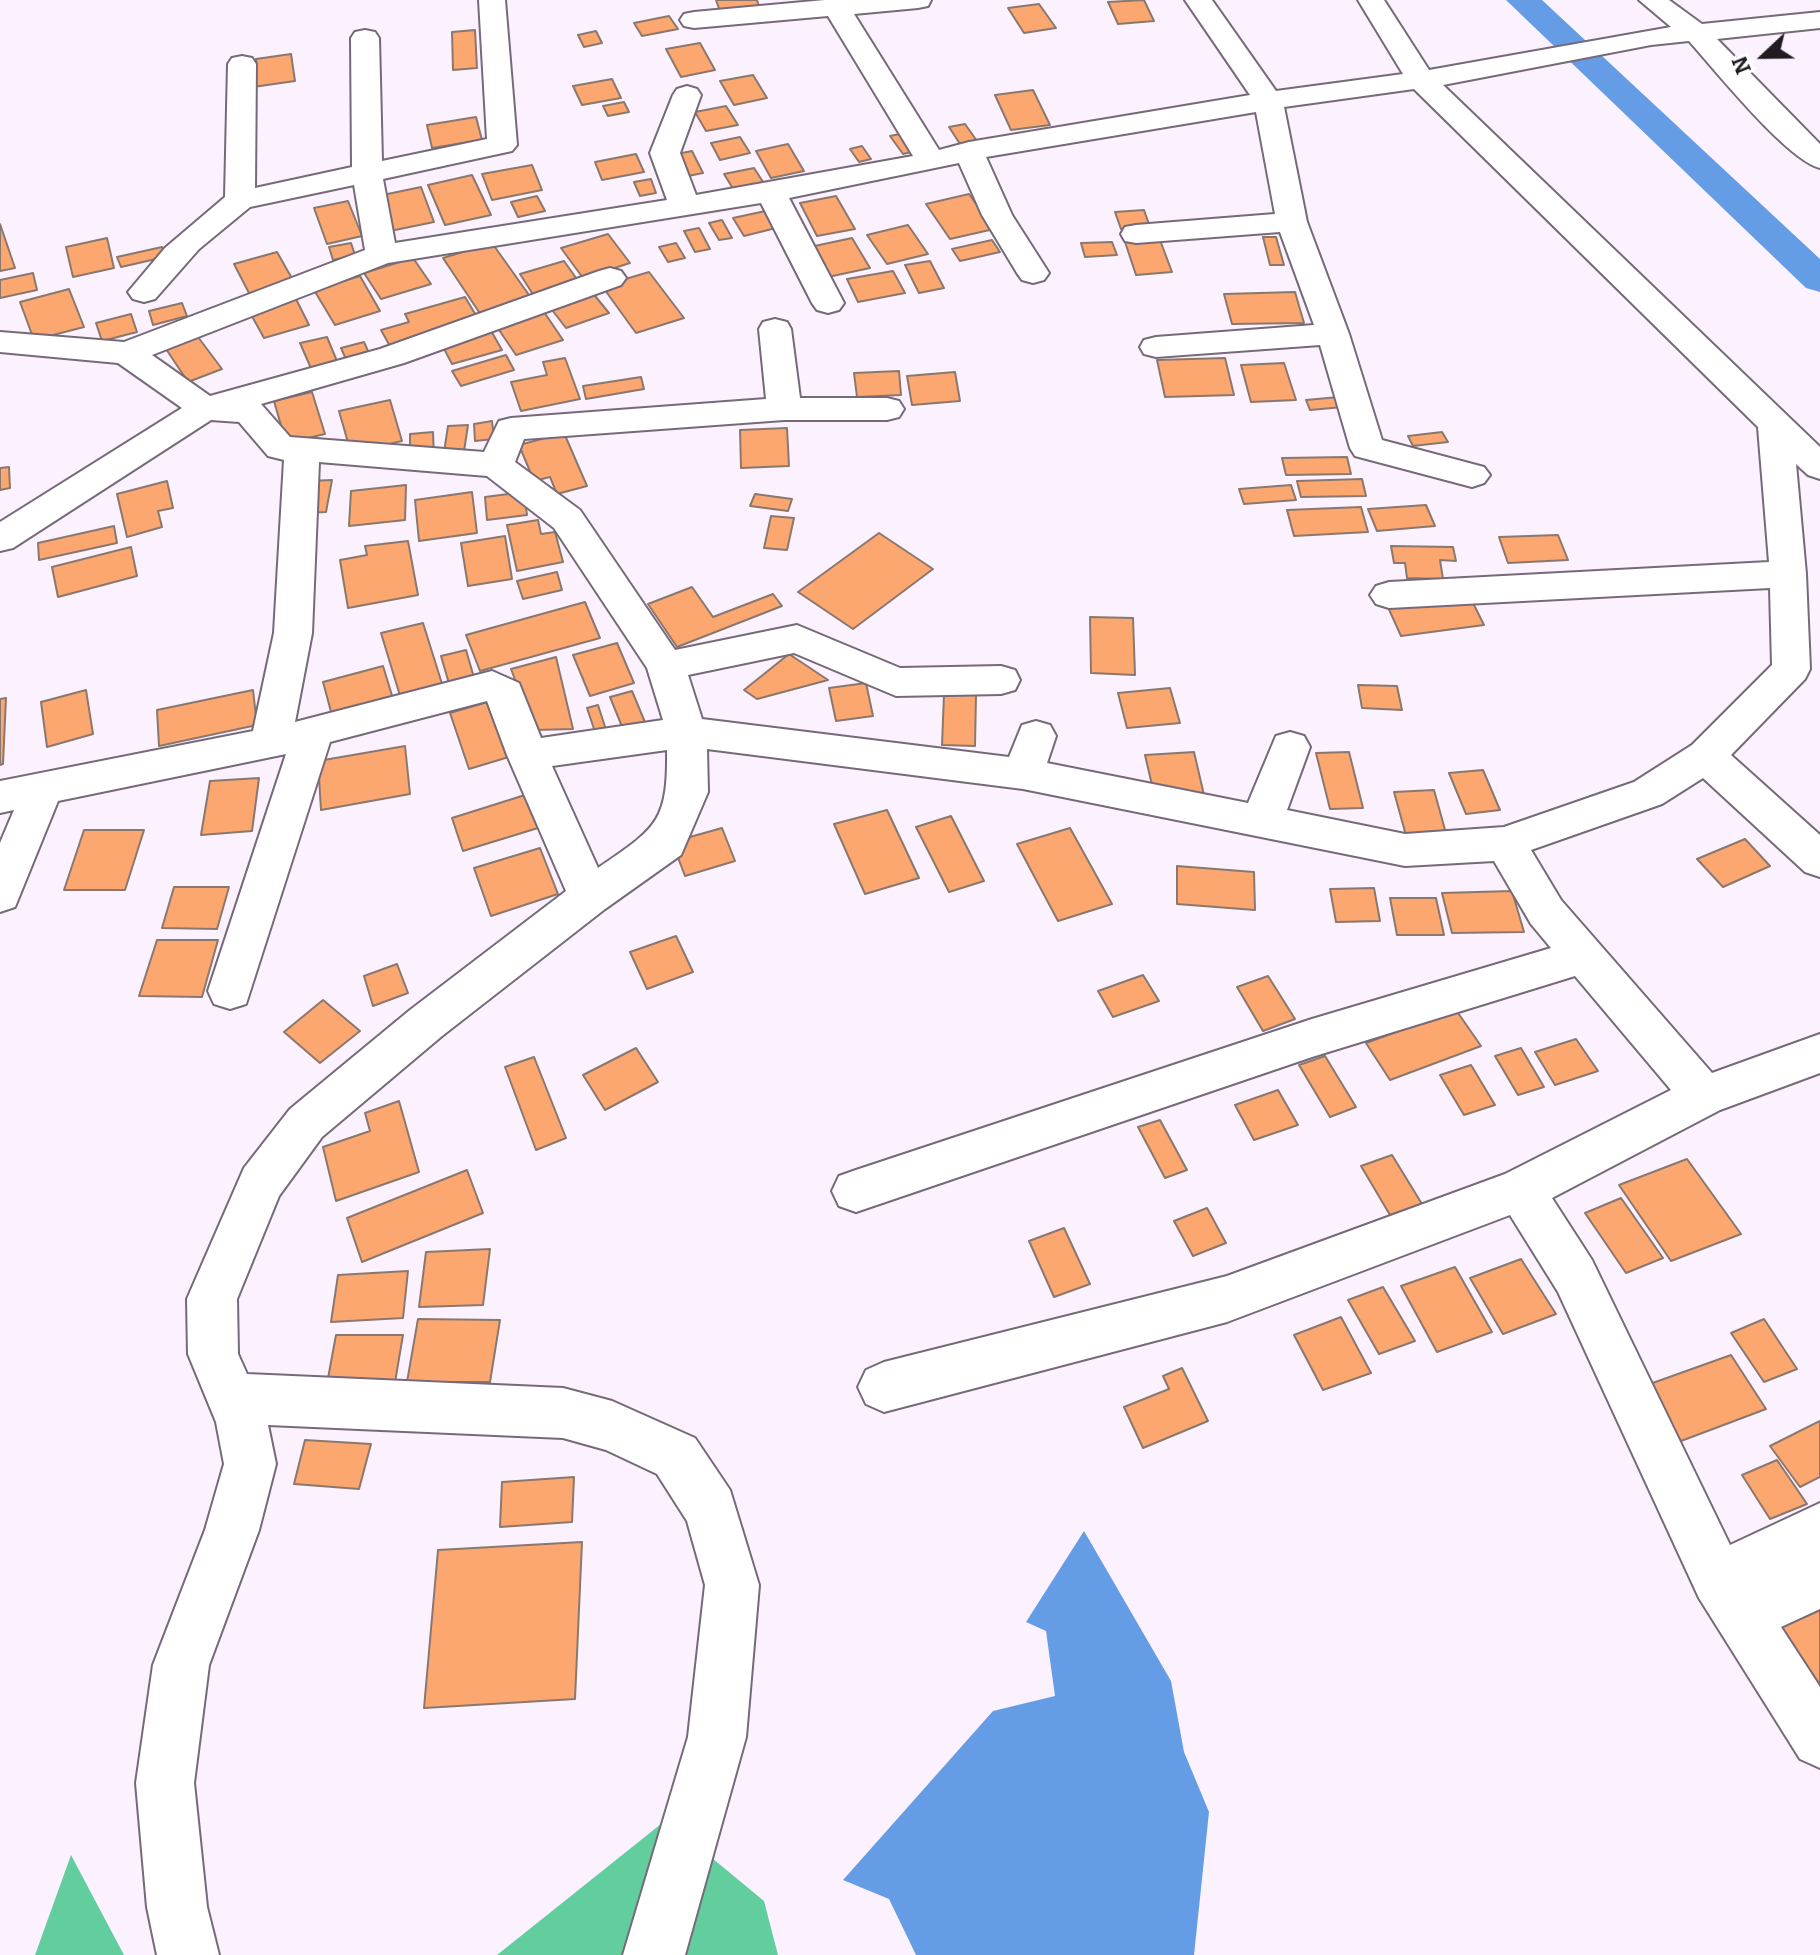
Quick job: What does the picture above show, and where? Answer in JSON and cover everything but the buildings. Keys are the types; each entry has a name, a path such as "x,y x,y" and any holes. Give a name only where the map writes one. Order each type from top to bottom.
{"street":[{"path":"144,292 159,271 240,200 502,145 492,0"},
{"path":"694,20 835,5 918,0"},
{"path":"1198,0 1268,101 1292,222 1333,334 1367,448 1472,475"},
{"path":"1371,0 1421,80 1775,420 1820,467"},
{"path":"1652,0 1694,31 1793,136 1820,159"},
{"path":"835,5 931,162"},
{"path":"0,342 127,353 381,255 771,192 931,162 969,151 1268,101 1456,75 1651,37 1820,20"},
{"path":"365,38 367,172 381,255"},
{"path":"240,200 242,64"},
{"path":"684,205 665,153 687,95"},
{"path":"969,151 997,215 1033,273"},
{"path":"771,192 828,303"},
{"path":"1136,234 1292,222"},
{"path":"0,539 205,409 392,356 610,278"},
{"path":"775,329 784,409"},
{"path":"1156,347 1333,334"},
{"path":"127,353 205,409 249,412 280,448 496,465 567,519 666,666 686,732 688,792 666,843 426,1023 306,1123 261,1183 212,1299 213,1354 242,1422 250,1464 232,1530 181,1665 165,1783 177,1907 188,1955"},
{"path":"496,465 511,429 784,409 887,409"},
{"path":"527,755 686,732 1023,774 1405,850 1505,843 1648,793 1706,756 1791,669 1788,574 1775,420"},
{"path":"271,743 293,633 302,449"},
{"path":"1389,595 1788,574"},
{"path":"666,666 797,639 896,682 1001,680"},
{"path":"0,797 271,743 492,685 505,693 527,755 590,897"},
{"path":"230,991 314,730"},
{"path":"1023,774 1036,736"},
{"path":"1262,821 1290,747"},
{"path":"1706,756 1820,860"},
{"path":"0,895 44,786"},
{"path":"1505,843 1546,912 1704,1096"},
{"path":"856,1191 1312,1038 1583,956"},
{"path":"884,1387 1227,1299 1521,1190 1704,1096 1820,1053"},
{"path":"1521,1190 1575,1276 1729,1598 1820,1739"},
{"path":"232,1398 563,1413 612,1426 676,1456 711,1509 732,1585 717,1737 654,1955"},
{"path":"1729,1598 1820,1530"},
{"path":"1729,1598 1820,1581"}],"green space":[{"path":"666,1820 764,1901 778,1955 497,1955"},
{"path":"71,1855 124,1955 35,1955"}],"water":[{"path":"1084,1531 1171,1681 1184,1752 1209,1812 1194,1955 916,1955 889,1899 843,1880 993,1711 1055,1696 1046,1631 1026,1622"}],"waterway":[{"path":"1523,0 1820,280"}]}
